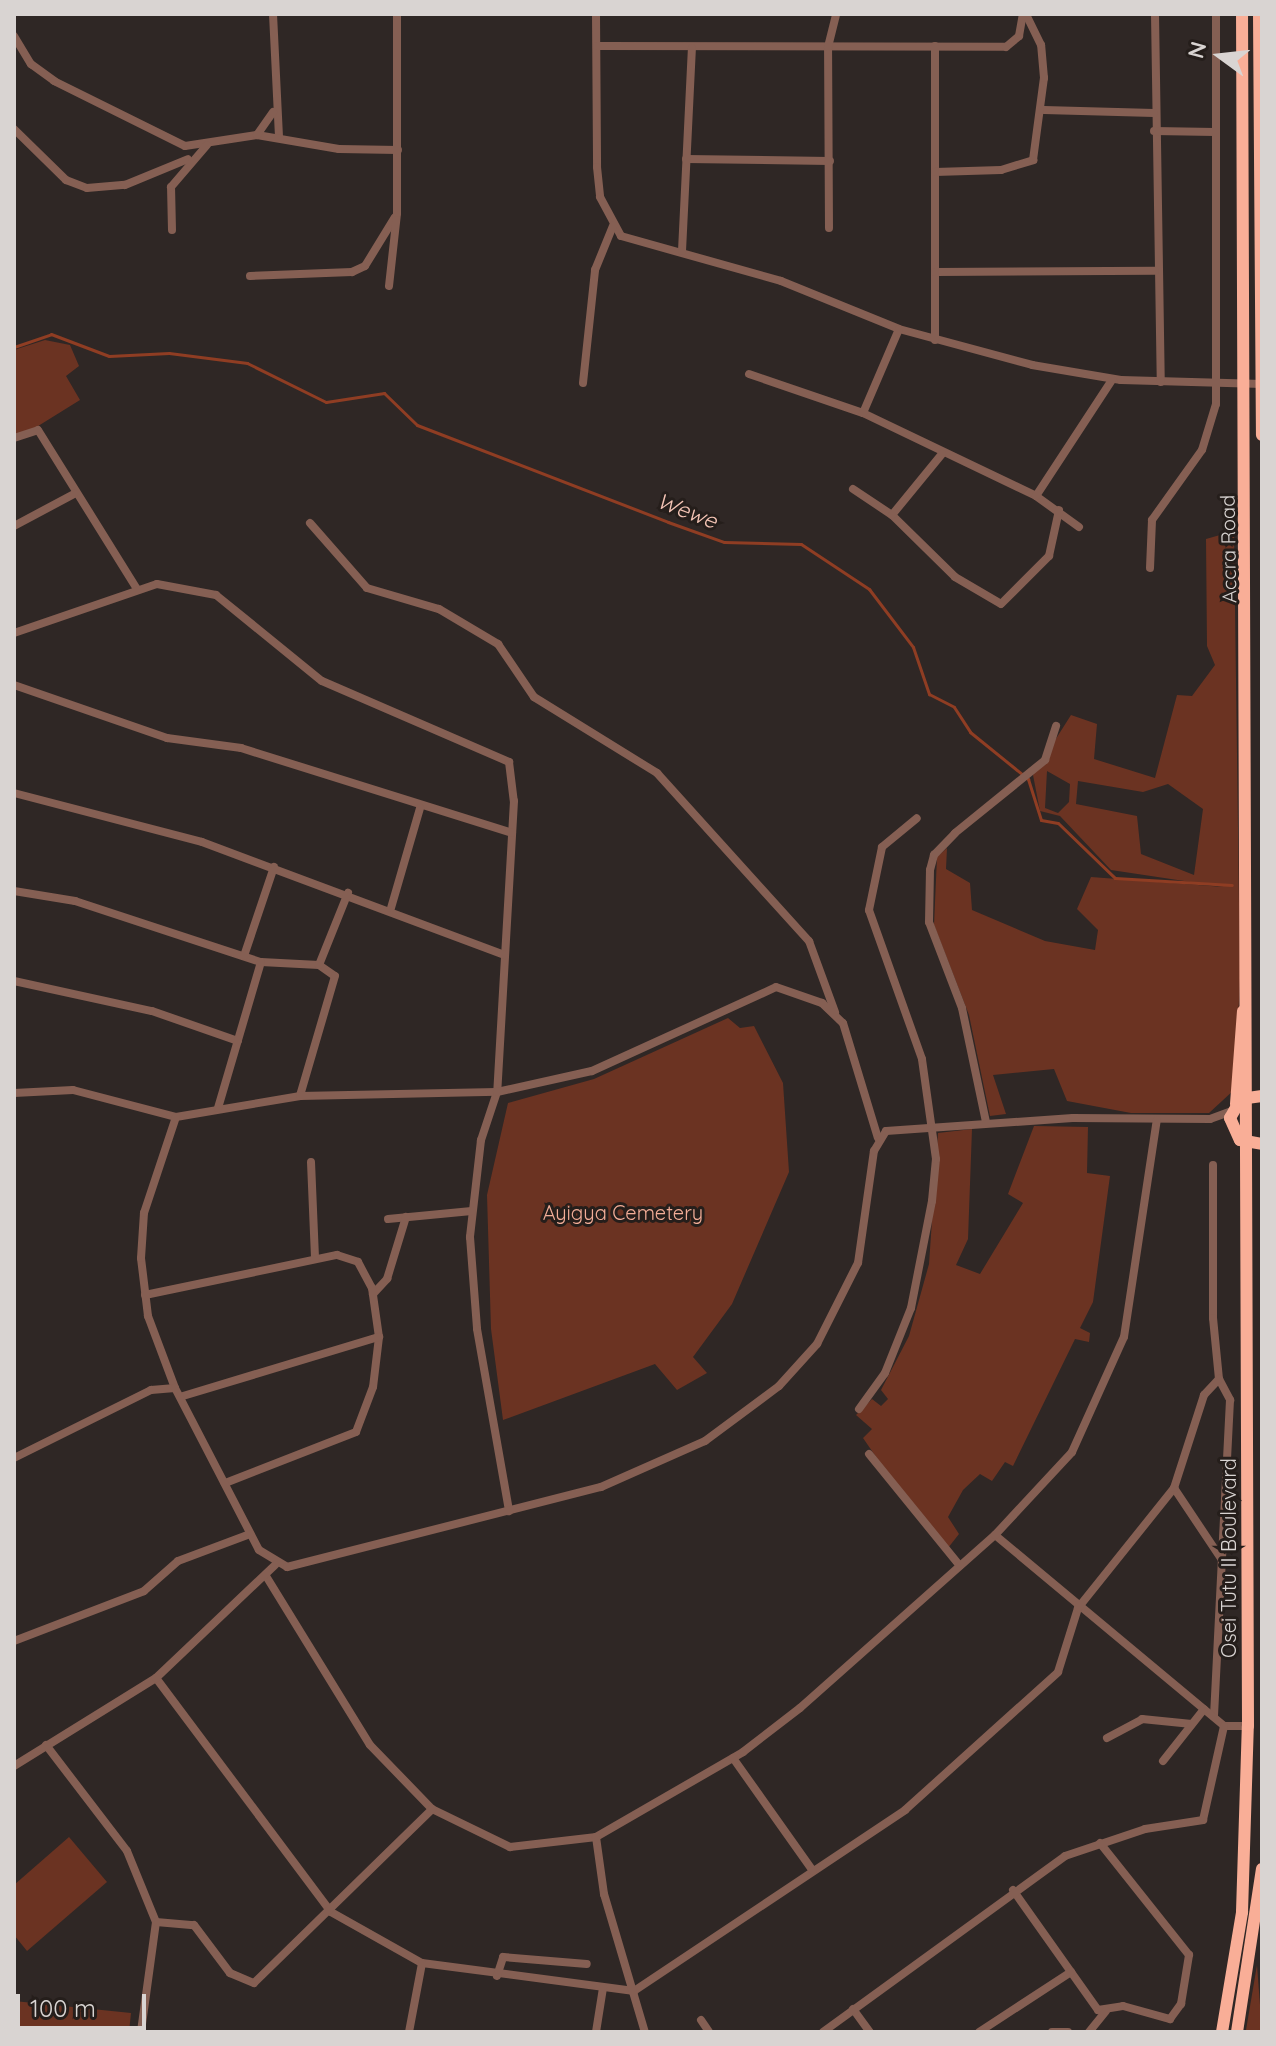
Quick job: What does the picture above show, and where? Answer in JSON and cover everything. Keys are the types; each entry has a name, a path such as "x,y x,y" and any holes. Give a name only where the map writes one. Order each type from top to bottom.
{"highway":[{"name":"Accra Road","path":"1242,14 1248,1090"},
{"path":"1259,14 1262,435"},
{"path":"1248,980 1231,1126 1247,1143 1262,1144"},
{"path":"1234,1107 1248,1090 1262,1096"},
{"name":"Osei Tutu II Boulevard","path":"1222,2032 1242,1912 1248,1726 1248,1090"},
{"path":"1237,2032 1260,1905 1262,1869"},
{"path":"1260,1905 1262,1932"}],"street":[{"path":"273,14 273,112 279,137"},
{"path":"389,286 397,213 397,14"},
{"path":"596,14 597,167 613,226 621,236 682,251 935,340 1112,380 1262,384"},
{"path":"829,228 828,47 836,14"},
{"path":"597,46 1006,47 1019,36 1025,14"},
{"path":"935,172 1001,170 1033,160 1044,110 1041,45 1025,14"},
{"path":"1155,14 1155,271 1161,382"},
{"path":"1150,568 1152,520 1202,450 1215,383 1216,14"},
{"path":"14,36 31,64 54,81 168,139 208,145 257,135 339,149 398,150"},
{"path":"935,46 935,340"},
{"path":"682,251 692,48"},
{"path":"1044,110 1154,113"},
{"path":"257,135 273,112"},
{"path":"14,129 66,180 87,188 125,185 188,159 208,145"},
{"path":"1154,131 1215,132"},
{"path":"172,230 167,203 188,159"},
{"path":"686,159 830,161"},
{"path":"250,276 352,272 376,251 397,213"},
{"path":"583,383 595,270 613,226"},
{"path":"935,272 1155,271"},
{"path":"863,413 899,329"},
{"path":"749,374 863,413 942,454 1036,496 1079,527"},
{"path":"1036,496 1112,380"},
{"path":"14,438 38,430 74,494 137,589"},
{"path":"892,515 942,454"},
{"path":"853,489 892,515 955,577 1001,604 1049,556 1059,510"},
{"path":"14,526 74,494"},
{"path":"14,1766 156,1678 275,1565 509,1511 648,1471 705,1441 779,1386 817,1344 847,1293 868,1228 878,1138 860,1061 835,1012 809,941 657,773 534,697 498,644 439,609 367,588 310,523"},
{"path":"14,633 137,589 169,585 227,599 322,681 496,752 515,775 497,1092 472,1211 477,1329 509,1511"},
{"path":"14,685 167,738 241,748 420,808 512,833"},
{"path":"986,1122 962,1008 929,922 930,870 955,833 1045,760 1056,726"},
{"path":"14,793 274,867 391,908 505,955"},
{"path":"391,908 420,808"},
{"path":"859,1409 885,1373 911,1308 932,1201 933,1125 922,1059 869,910 882,847 917,818"},
{"path":"244,956 274,867"},
{"path":"14,891 75,901 261,962 319,965 337,981 300,1096"},
{"path":"319,965 348,893"},
{"path":"218,1108 261,962"},
{"path":"14,981 152,1011 238,1041"},
{"path":"14,1093 73,1090 176,1117 300,1096 497,1092 592,1071 776,987 835,1012"},
{"path":"1210,1119 1234,1107"},
{"path":"176,1117 144,1213 145,1295 175,1388 183,1396 250,1534 275,1565"},
{"path":"878,1138 895,1128 986,1122 1210,1119 1231,1126"},
{"path":"266,1576 370,1745 432,1809 510,1847 596,1837 733,1758 800,1708 995,1535 1072,1452 1124,1337 1157,1120"},
{"path":"311,1162 315,1259"},
{"path":"1213,1165 1219,1379 1230,1400 1214,1717"},
{"path":"388,1219 472,1211"},
{"path":"373,1294 387,1279 406,1217"},
{"path":"145,1295 337,1255 358,1262 373,1294 379,1337 373,1387 356,1432 225,1483"},
{"path":"183,1396 379,1337"},
{"path":"156,1678 331,1912 422,1963 497,1976 634,1991 917,1800 1058,1672 1078,1608 1174,1488 1204,1395 1219,1379"},
{"path":"14,1458 151,1390 175,1388"},
{"path":"869,1454 960,1566"},
{"path":"1174,1488 1224,1564"},
{"path":"14,1641 144,1591 178,1561 250,1534"},
{"path":"995,1535 1078,1608 1224,1726 1248,1726"},
{"path":"1163,1761 1204,1709"},
{"path":"1107,1738 1142,1719 1192,1724"},
{"path":"823,2032 1013,1890 1100,1843 1203,1820 1224,1726"},
{"path":"46,1745 127,1851 156,1922 141,2032"},
{"path":"733,1758 813,1871"},
{"path":"156,1922 194,1925 247,1985 331,1912 432,1809"},
{"path":"596,1837 604,1894 645,2032"},
{"path":"1089,2032 1106,2011 1123,2006 1170,2019 1181,2004 1189,1955 1100,1843"},
{"path":"1013,1890 1071,1972 1106,2011"},
{"path":"497,1976 503,1957 587,1964"},
{"path":"409,2032 422,1963"},
{"path":"979,2032 1071,1972"},
{"path":"596,2032 603,1988"},
{"path":"853,2009 870,2032"},
{"path":"701,2020 709,2032"},
{"path":"1052,2032 1068,2032"}],"green space":[{"path":"45,340 70,345 79,366 66,376 80,400 14,441 14,350"},
{"path":"1234,531 1240,978 1235,1089 1209,1113 1131,1113 1067,1101 1054,1069 993,1075 1006,1114 990,1116 969,1015 934,925 937,857 947,848 946,869 970,883 972,910 1045,941 1095,950 1098,930 1077,909 1091,877 1224,887 1111,870 1060,816 1040,811 1033,775 1071,715 1097,724 1094,759 1155,778 1177,695 1192,696 1215,665 1207,646 1206,539","holes":["1047,771 1070,784 1069,802 1058,813 1045,808","1078,781 1143,792 1168,784 1203,809 1194,875 1141,854 1137,816 1076,804"]},
{"name":"Ayigya Cemetery","path":"728,1018 740,1028 754,1026 783,1083 789,1172 732,1304 693,1357 707,1373 677,1390 655,1364 503,1420 491,1329 487,1195 508,1103 594,1079"},
{"path":"1034,1126 1088,1127 1087,1173 1110,1176 1093,1302 1080,1328 1090,1333 1089,1342 1075,1339 1013,1466 1005,1462 992,1481 980,1474 963,1490 948,1517 959,1534 948,1548 883,1467 863,1438 872,1429 856,1415 872,1399 881,1406 888,1399 881,1390 909,1336 929,1264 938,1133 972,1129 968,1239 956,1265 980,1274 1023,1203 1008,1194"},
{"path":"69,1837 107,1882 27,1951 14,1935 14,1885"},
{"path":"1257,1965 1262,2032 1246,2032 1246,2030"},
{"path":"14,2001 131,2013 129,2032 14,2032"}],"waterway":[{"name":"Wewe","path":"14,347 51,334 109,356 169,353 247,363 326,402 384,393 417,425 668,522 724,542 801,544 869,589 913,647 929,694 954,707 970,732 1028,779 1041,820 1058,823 1115,878 1232,885"}]}
